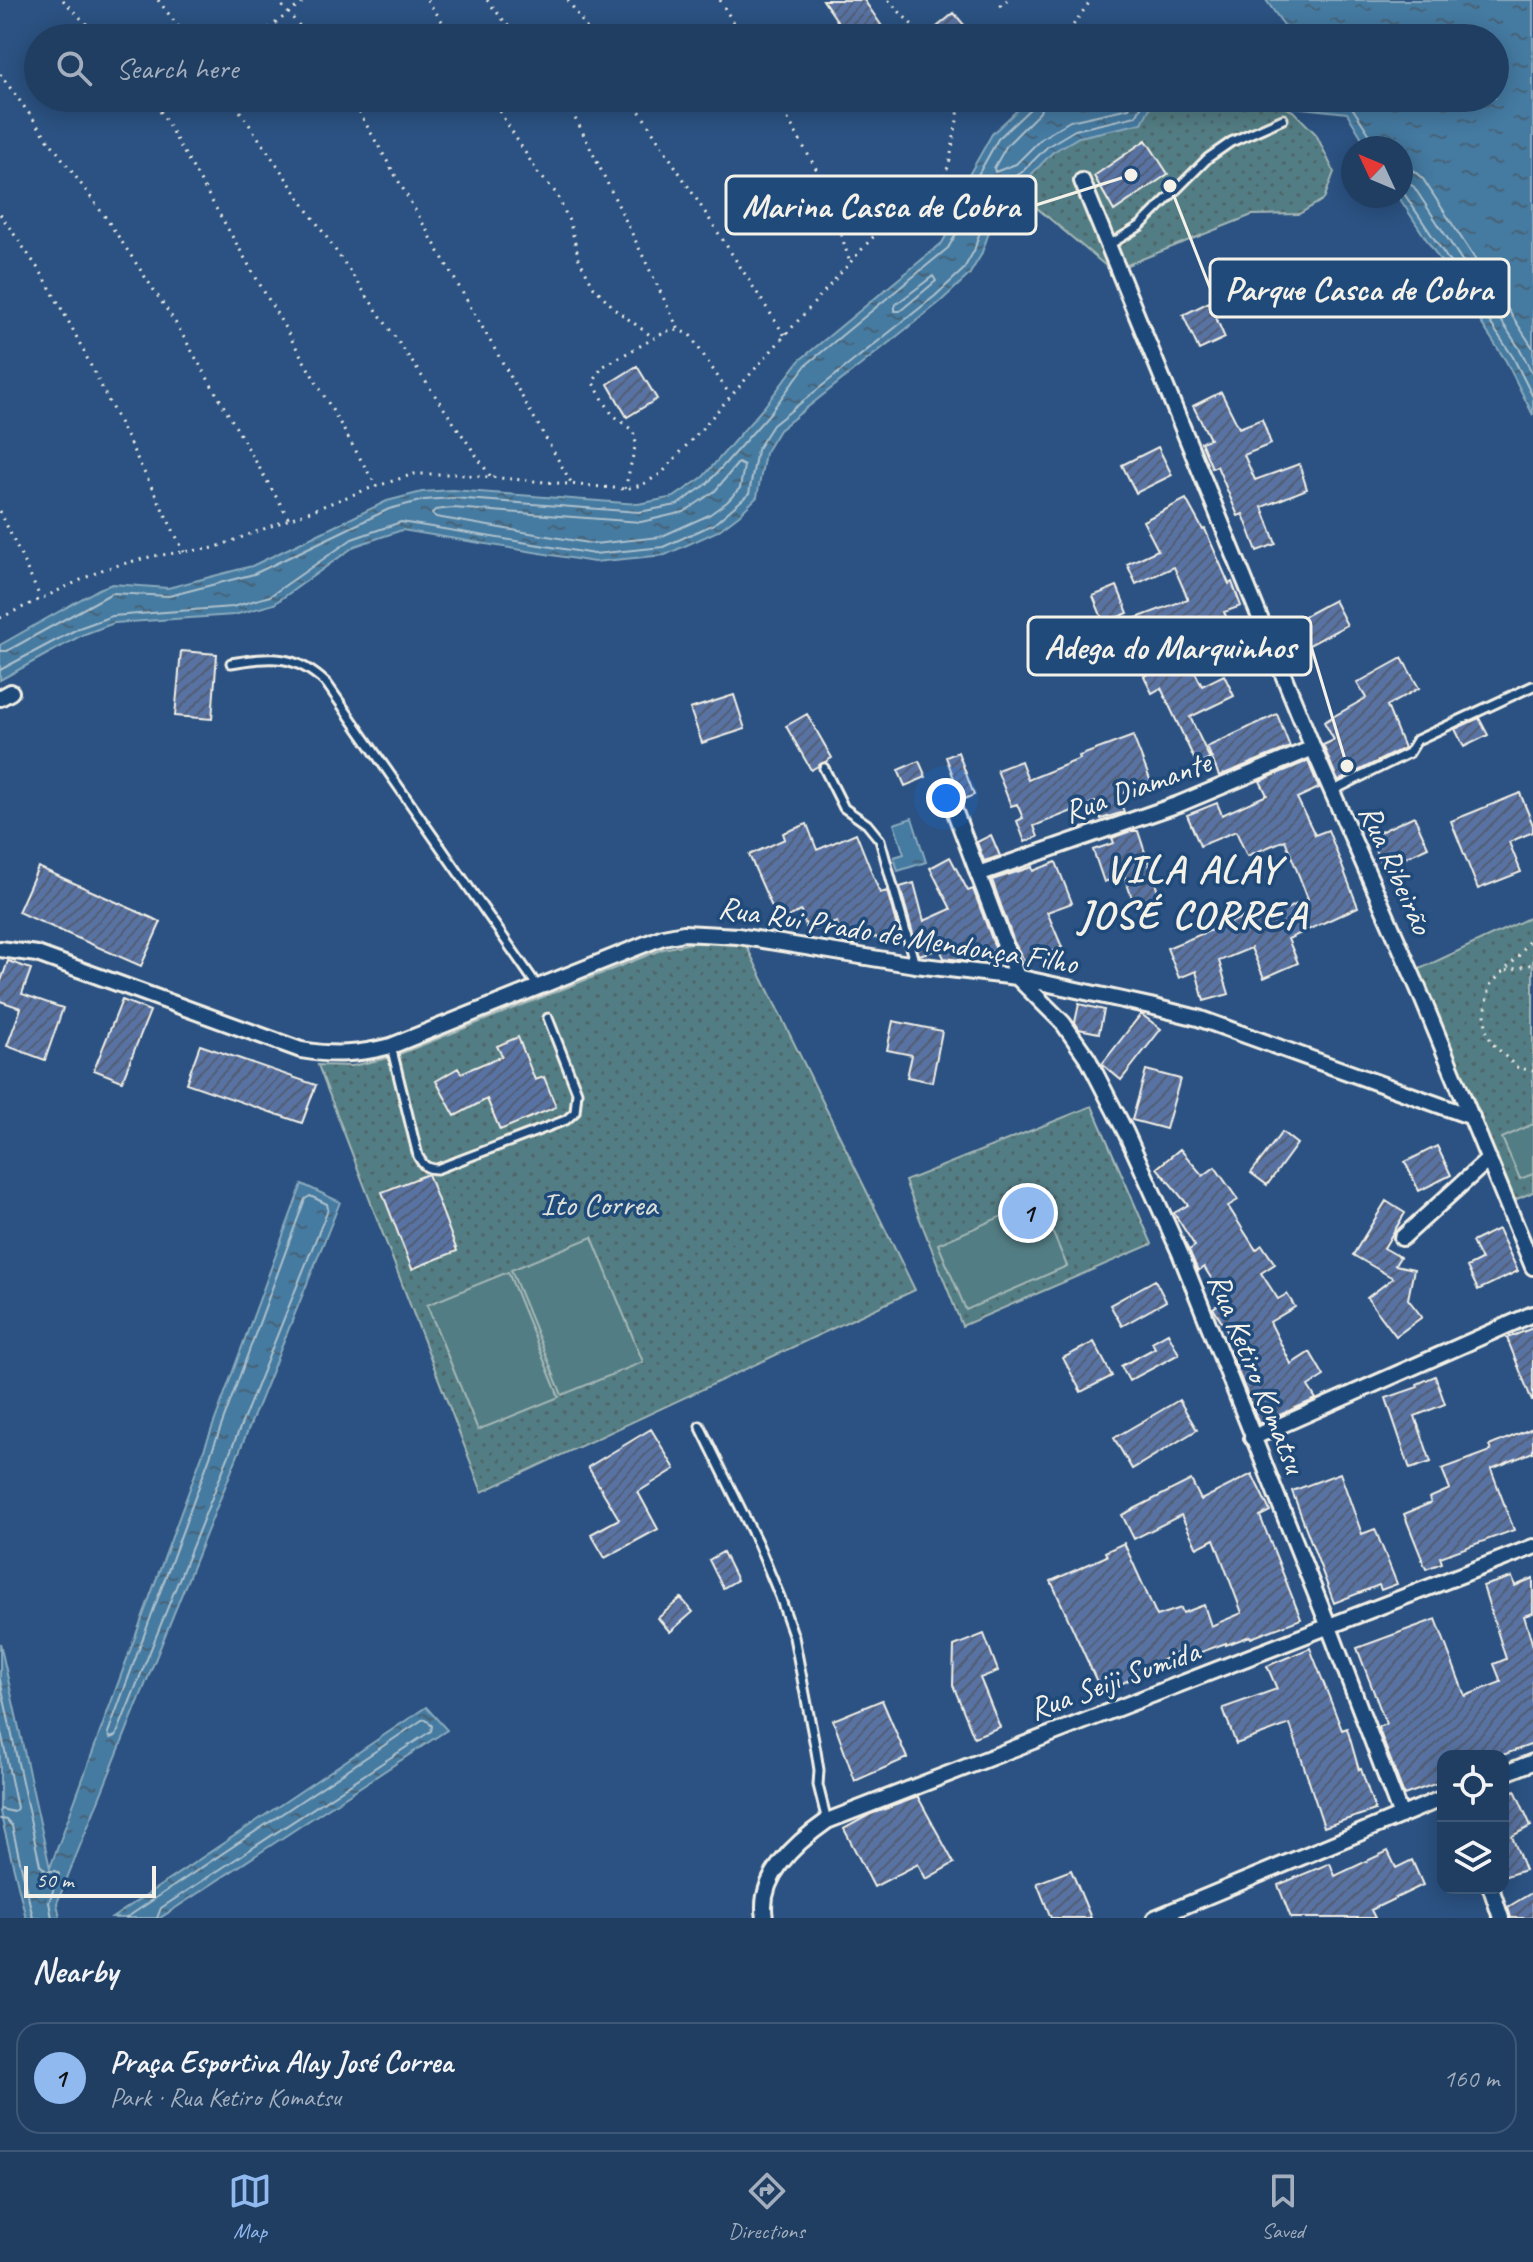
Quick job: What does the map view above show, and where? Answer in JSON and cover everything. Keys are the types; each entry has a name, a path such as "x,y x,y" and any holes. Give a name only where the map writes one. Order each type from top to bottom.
{"street":[{"name":"Rua Ribeirão","path":"1082,181 1313,748 1533,1267"},
{"name":"Rua Diamante","path":"978,874 1179,804 1313,748"},
{"path":"947,791 1017,977"},
{"name":"Rua Rui Prado de Mendonça Filho","path":"0,949 37,954 301,1050 338,1055 391,1046 639,946 684,933 738,936 915,965 1017,977 1198,1018 1472,1117"},
{"name":"Rua Ketiro Komatsu","path":"1017,977 1048,1007 1088,1059 1126,1133 1180,1253 1401,1816"},
{"path":"1402,1238 1489,1159"},
{"path":"1252,1438 1533,1314"},
{"name":"Rua Seiji Sumida","path":"765,1918 767,1891 774,1873 789,1852 827,1821 1533,1547"},
{"path":"1509,1772 1533,1762"},
{"path":"1157,1918 1437,1801"},
{"path":"1493,1894 1501,1918"}],"lane":[{"path":"1109,245 1140,226 1208,158 1231,142 1283,119"},
{"path":"231,663 265,658 289,660 311,669 327,684 538,988"},
{"path":"1332,791 1409,753 1417,740 1533,686"},
{"path":"824,768 844,808 867,824 880,840 915,965"},
{"path":"391,1046 418,1156 423,1165 437,1169 566,1120 575,1112 577,1092 548,1018"},
{"path":"700,1426 758,1544 794,1637 816,1751 818,1785 827,1821"}],"path":[{"path":"63,0 86,24"},
{"path":"158,0 176,24"},
{"path":"277,0 298,24"},
{"path":"274,24 306,0"},
{"path":"427,0 444,24"},
{"path":"487,0 507,24"},
{"path":"568,0 584,24"},
{"path":"720,0 734,24"},
{"path":"888,0 911,24"},
{"path":"1000,6 1007,0"},
{"path":"1074,24 1091,0"},
{"path":"0,74 24,107"},
{"path":"28,112 106,218 175,322 289,519"},
{"path":"161,112 376,486"},
{"path":"241,112 491,477"},
{"path":"359,112 572,484"},
{"path":"500,112 538,173 556,193 570,223 579,259 594,287 616,310 654,338"},
{"path":"571,112 679,330"},
{"path":"640,112 785,336"},
{"path":"784,112 827,188 850,263"},
{"path":"0,618 104,569 153,556 214,548 414,474 491,477 625,489 642,485 662,473 885,227 925,201 939,187 949,165 958,112"},
{"path":"0,214 44,277 72,328 184,552"},
{"path":"625,489 636,443 633,431 612,414 593,383 602,367 667,331 679,330 690,335 731,396"},
{"path":"0,511 40,597"},
{"path":"1533,935 1517,958 1490,985 1486,1030 1492,1043 1516,1067 1533,1071"},
{"path":"1499,975 1509,969 1533,964"}],"green space":[{"path":"1079,112 1294,112 1316,134 1334,172 1324,199 1299,214 1252,215 1112,271 994,172"},
{"path":"1533,916 1533,1192 1510,1202 1413,972"},
{"name":"Ito Correa","path":"719,941 745,943 915,1290 482,1492 318,1065 352,1066 392,1057 663,949"},
{"path":"1092,1106 1152,1244 962,1326 905,1181"},
{"path":"1533,1124 1533,1174 1520,1179 1502,1138"},
{"path":"1039,1200 1067,1266 966,1310 938,1244"},
{"path":"592,1237 643,1362 562,1395 511,1270"},
{"path":"508,1272 559,1397 478,1430 427,1305"}],"water":[{"path":"1266,0 1533,0 1533,415 1506,361 1406,208 1413,208 1413,136 1361,136 1347,113 1338,112 1509,112 1509,24 1283,24"},
{"path":"1015,112 1148,112 1142,123 1079,137 1053,152 1027,179 998,194 993,221 981,255 969,275 940,302 779,430 765,453 757,497 718,531 665,555 594,562 402,530 355,546 274,604 234,615 114,623 82,635 0,680 0,645 99,589 112,584 168,588 252,566 387,501 422,492 452,490 638,504 674,497 703,477 800,360 942,243 958,214 961,189 992,134"},
{"path":"912,818 926,862 898,871 894,857 904,854 894,824"},
{"path":"302,1184 340,1202 57,1903 60,1918 26,1918 0,1812 0,1643 50,1868"},
{"path":"426,1707 447,1730 160,1918 112,1918"}],"building":[{"path":"823,0 864,0 880,24 839,24"},
{"path":"954,13 963,24 941,24"},
{"path":"1146,140 1168,174 1114,211 1094,176"},
{"path":"1209,302 1225,338 1199,350 1183,315"},
{"path":"637,366 657,399 627,417 608,384"},
{"path":"1221,392 1239,428 1262,419 1271,444 1244,455 1255,480 1299,464 1307,489 1262,507 1276,544 1257,551 1243,514 1238,516 1217,466 1212,468 1201,442 1210,439 1193,406"},
{"path":"1158,447 1172,475 1136,493 1122,465"},
{"path":"1186,499 1205,529 1241,606 1224,612 1235,636 1199,653 1186,626 1129,648 1120,624 1188,599 1174,567 1136,584 1127,564 1158,550 1143,521"},
{"path":"1117,586 1128,613 1104,623 1093,596"},
{"path":"1334,600 1347,625 1298,651 1286,626"},
{"path":"181,651 217,654 212,719 175,716"},
{"path":"1186,655 1202,686 1224,675 1234,696 1190,717 1210,759 1197,765 1161,688 1152,693 1144,676"},
{"path":"1402,658 1419,688 1387,706 1404,748 1338,781 1323,745 1334,740 1324,722 1366,698 1357,683"},
{"path":"734,695 745,729 702,743 690,709"},
{"path":"807,714 832,758 811,770 786,726"},
{"path":"1277,714 1290,747 1219,776 1207,747"},
{"path":"1479,718 1488,735 1464,747 1455,729"},
{"path":"1133,736 1151,782 1118,795 1124,812 1101,819 1095,802 1034,826 1038,837 1025,842 1017,821 1023,818 1017,804 1011,806 997,770 1021,761 1028,780 1080,759 1079,756"},
{"path":"958,752 974,795 962,800 946,757"},
{"path":"919,761 926,777 905,786 898,770"},
{"path":"1308,761 1319,788 1297,798 1315,835 1328,830 1358,907 1288,939 1298,963 1264,978 1251,948 1219,961 1229,994 1204,1001 1196,971 1179,978 1167,948 1261,910 1265,919 1308,899 1285,840 1247,856 1236,831 1200,846 1187,815 1217,803 1222,815 1267,795 1260,781"},
{"path":"1520,793 1533,825 1533,832 1509,842 1521,872 1478,889 1451,821"},
{"path":"1414,816 1428,847 1383,868 1369,837"},
{"path":"807,824 817,850 856,833 880,893 887,891 899,934 879,942 876,937 854,945 844,943 837,922 808,932 801,911 778,921 749,855 785,839 783,833"},
{"path":"1138,831 1159,895 1134,904 1124,875 1104,882 1093,850 1114,843 1112,838"},
{"path":"991,835 1000,856 984,861 977,842"},
{"path":"950,857 968,891 973,889 996,950 970,961 944,958 940,949 919,955 900,887 914,883 924,921 951,909 930,868"},
{"path":"1056,862 1072,903 1047,912 1062,947 1026,964 1014,942 992,880 1032,867 1033,871"},
{"path":"38,867 161,922 141,966 18,912"},
{"path":"8,961 31,969 22,994 63,1008 45,1060 7,1046 21,1008 0,1001 0,984"},
{"path":"122,1000 150,1011 122,1081 94,1070"},
{"path":"1079,1004 1104,1010 1099,1033 1079,1029 1075,1022"},
{"path":"1141,1014 1161,1029 1121,1080 1102,1064"},
{"path":"893,1021 942,1031 932,1082 907,1077 912,1055 887,1050"},
{"path":"518,1037 535,1080 544,1077 556,1107 500,1130 487,1099 455,1116 436,1081 458,1068 461,1073 502,1056 497,1046"},
{"path":"200,1045 316,1085 302,1123 186,1083"},
{"path":"1146,1070 1180,1079 1166,1129 1132,1120"},
{"path":"1282,1132 1297,1144 1267,1185 1251,1173"},
{"path":"1437,1146 1451,1175 1419,1191 1405,1162"},
{"path":"1180,1149 1203,1176 1215,1167 1238,1200 1228,1206 1256,1250 1262,1245 1275,1264 1261,1273 1278,1299 1287,1294 1295,1307 1270,1322 1291,1364 1310,1352 1324,1376 1308,1386 1316,1399 1259,1424 1230,1351 1237,1347 1213,1308 1225,1300 1204,1267 1198,1271 1189,1250 1195,1246 1174,1213 1188,1205 1157,1168"},
{"path":"428,1174 457,1251 412,1269 382,1192"},
{"path":"1386,1201 1405,1213 1384,1248 1400,1257 1395,1265 1414,1269 1408,1299 1422,1317 1396,1336 1367,1298 1393,1278 1353,1255"},
{"path":"1498,1229 1518,1271 1478,1290 1467,1267 1481,1260 1472,1242"},
{"path":"1155,1280 1166,1301 1122,1326 1110,1305"},
{"path":"1533,1328 1533,1401 1532,1401 1507,1338"},
{"path":"1168,1333 1179,1354 1129,1381 1121,1366 1155,1348 1152,1342"},
{"path":"1094,1342 1112,1376 1081,1392 1063,1358"},
{"path":"1435,1376 1445,1404 1415,1416 1431,1462 1410,1469 1386,1398 1418,1387 1417,1384"},
{"path":"1179,1400 1197,1430 1132,1469 1114,1438"},
{"path":"1533,1428 1533,1452 1491,1469 1514,1530 1440,1557 1442,1563 1426,1569 1404,1514 1431,1503 1429,1498 1450,1489 1442,1469 1491,1451 1489,1446"},
{"path":"651,1429 675,1469 638,1492 658,1529 605,1558 591,1534 619,1519 588,1467"},
{"path":"1340,1473 1362,1534 1375,1529 1397,1584 1381,1590 1379,1585 1334,1603 1292,1491"},
{"path":"1252,1474 1270,1511 1260,1516 1301,1619 1182,1659 1180,1652 1102,1693 1051,1581 1107,1556 1105,1552 1124,1543 1157,1616 1181,1608 1183,1613 1204,1605 1211,1626 1242,1613 1214,1539 1197,1548 1181,1515 1134,1539 1122,1515 1191,1480 1201,1500"},
{"path":"723,1552 737,1580 723,1588 709,1560"},
{"path":"1512,1577 1515,1586 1533,1578 1533,1613 1524,1616 1533,1646 1533,1744 1509,1753 1509,1750 1437,1750 1437,1783 1404,1795 1378,1727 1386,1724 1357,1648 1436,1619 1465,1696 1501,1682 1494,1664 1506,1659 1483,1586"},
{"path":"681,1598 693,1612 670,1632 658,1618"},
{"path":"984,1634 998,1671 980,1678 1000,1727 974,1737 953,1685 954,1646"},
{"path":"1310,1648 1342,1730 1347,1728 1375,1810 1324,1827 1290,1724 1236,1744 1223,1708 1277,1689 1267,1666"},
{"path":"882,1700 907,1758 855,1781 833,1720"},
{"path":"1515,1790 1531,1826 1512,1836 1525,1870 1509,1875 1509,1822 1509,1792"},
{"path":"918,1797 954,1863 926,1879 918,1864 874,1887 844,1829 871,1814"},
{"path":"1388,1851 1396,1868 1412,1860 1423,1885 1371,1910 1375,1918 1291,1918 1278,1885 1330,1863 1335,1876"},
{"path":"1071,1870 1091,1918 1051,1918 1037,1883"},
{"path":"1533,1892 1533,1918 1511,1918 1508,1907"}],"place":[{"name":"Marina Casca de Cobra","path":"1131,175"},
{"name":"Parque Casca de Cobra","path":"1170,186"},
{"name":"Adega do Marquinhos","path":"1347,766"},
{"name":"Praça Esportiva Alay José Correa","path":"1028,1213"}],"district":[{"name":"VILA ALAY JOSÉ CORREA","path":"1193,892"}]}
